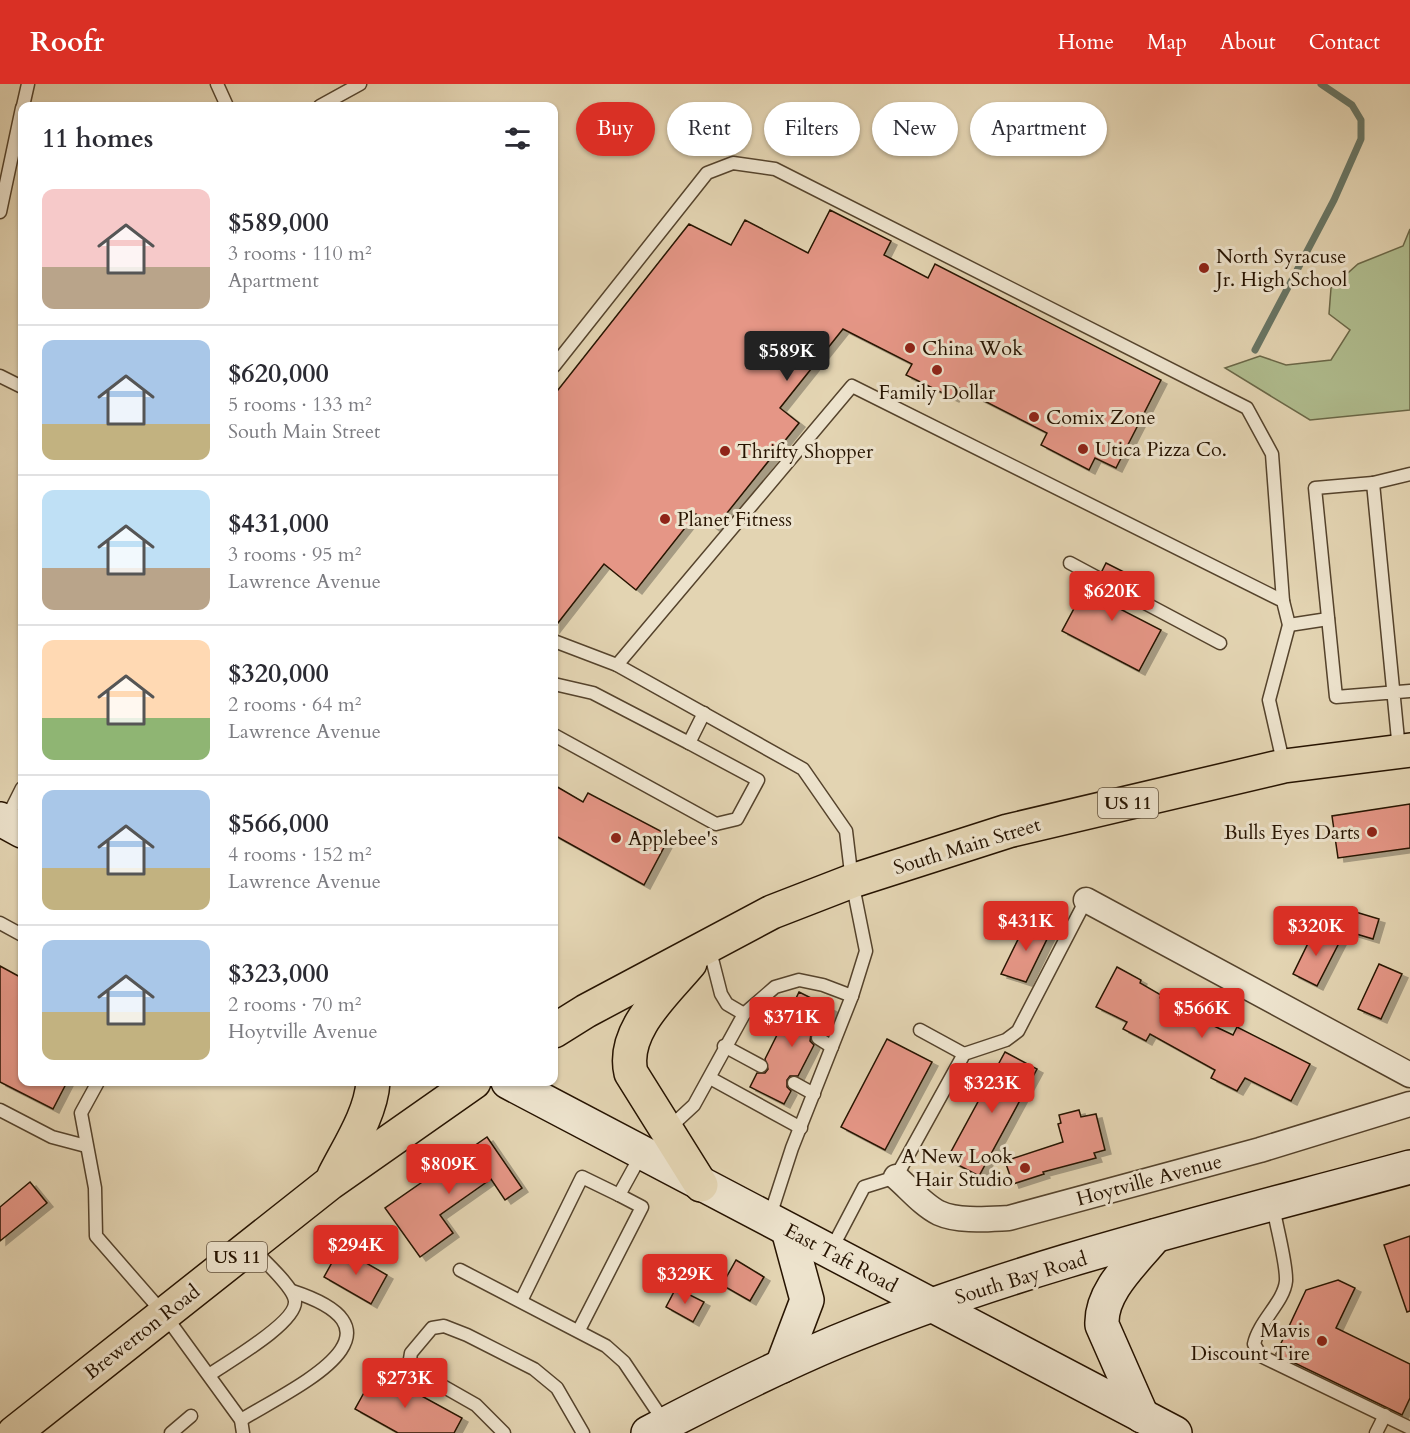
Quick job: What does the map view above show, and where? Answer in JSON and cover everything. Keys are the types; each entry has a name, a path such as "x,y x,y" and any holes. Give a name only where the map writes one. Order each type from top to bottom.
{"main road":[{"name":"South Main Street","path":"558,1029 772,912 852,881 1008,831 1284,766 1405,751"},
{"path":"701,1185 632,1073 628,1060 630,1048 647,1014 705,947"},
{"path":"330,1183 357,1130 373,1086"},
{"name":"Brewerton Road","path":"14,1433 330,1183 468,1086"},
{"name":"East Taft Road","path":"515,1086 1175,1433"},
{"name":"South Bay Road","path":"656,1428 837,1341 932,1306 1155,1236 1410,1167"},
{"path":"778,1226 807,1300 782,1366"},
{"path":"1142,1416 1102,1324 1101,1310 1108,1296 1155,1236"}],"street":[{"path":"1086,900 1410,1075"},
{"name":"Hoytville Avenue","path":"896,1177 942,1215 976,1219 1009,1218 1260,1150 1410,1104"}],"lane":[{"path":"24,102 28,84"},
{"path":"217,84 225,102"},
{"path":"327,102 360,84"},
{"path":"0,212 18,130"},
{"path":"558,361 707,173 733,163 775,169 1247,408 1272,454 1283,601 1289,625 1269,700 1284,766"},
{"path":"0,376 18,385"},
{"path":"617,665 852,386 1283,601"},
{"path":"1410,474 1373,483 1315,488 1336,697 1410,691"},
{"path":"1373,483 1394,692 1405,751"},
{"path":"1070,563 1098,578"},
{"path":"1126,593 1220,643"},
{"path":"1289,625 1328,619"},
{"path":"558,643 617,665 804,769 846,831 852,881 866,951 852,996 801,1128 778,1226"},
{"path":"558,685 593,693 758,780 737,819 716,824 558,737"},
{"path":"689,743 704,713"},
{"path":"7,826 18,798"},
{"path":"830,1251 864,1187 896,1177 964,1054 1006,1040 1018,1031 1086,900"},
{"path":"0,923 18,933"},
{"path":"705,947 721,994 727,1004 744,1014"},
{"path":"667,1130 693,1105 710,1078 724,1046 744,1014 775,987 799,980 824,985 852,996"},
{"path":"756,1004 785,1020"},
{"path":"920,1030 964,1054"},
{"path":"818,1038 832,1047"},
{"path":"724,1046 761,1066"},
{"path":"710,1078 801,1128"},
{"path":"794,1083 814,1094"},
{"path":"96,1086 81,1113 95,1188 96,1236 164,1314 242,1427 341,1352 349,1337 347,1326 340,1314 323,1302 292,1291"},
{"path":"0,1110 52,1137 86,1146"},
{"path":"620,1195 642,1154"},
{"path":"521,1301 582,1177 642,1206 579,1330"},
{"path":"1272,1205 1286,1281 1277,1301 1257,1330 1254,1344 1261,1356 1410,1428"},
{"path":"208,1375 266,1336 291,1315 296,1302 292,1291 250,1246"},
{"path":"460,1270 606,1346 624,1362 656,1428"},
{"path":"504,1433 476,1405 417,1372 412,1365 411,1353 432,1328 444,1326 467,1335 534,1369 557,1388 583,1433"},
{"path":"1376,1433 1384,1415"},
{"path":"171,1433 191,1416"}],"green space":[{"path":"1410,229 1410,410 1310,420 1225,368 1260,356 1286,365 1331,360 1350,330 1329,314 1331,288 1358,264 1403,246"}],"building":[{"path":"830,210 891,241 884,255 928,278 935,264 1161,380 1116,468 1095,458 1089,470 1041,445 1047,433 959,388 953,398 906,375 912,364 843,329 780,408 799,423 715,528 696,514 636,590 604,564 558,623 558,390 689,224 731,245 745,220 808,253"},
{"path":"1106,563 1134,577 1130,586 1122,586 1119,590 1122,600 1118,608 1161,630 1139,671 1062,631 1084,590 1090,593 1094,585 1105,582 1106,577 1102,571"},
{"name":"Applebee's","path":"558,787 583,802 588,793 670,836 644,885 558,837"},
{"name":"Bulls Eyes Darts","path":"1410,804 1410,848 1338,858 1332,816"},
{"path":"1349,910 1379,919 1373,939 1343,930"},
{"path":"1027,921 1050,933 1026,982 1001,974"},
{"path":"1315,929 1340,941 1317,986 1293,974"},
{"path":"1379,964 1402,974 1381,1019 1358,1009"},
{"path":"0,966 18,976 18,1086 65,1086 53,1109 0,1082"},
{"path":"1117,967 1141,980 1140,983 1161,995 1160,998 1195,1017 1233,1035 1237,1027 1310,1064 1291,1101 1245,1078 1237,1091 1211,1078 1215,1070 1150,1034 1146,1041 1123,1029 1127,1022 1096,1007"},
{"path":"799,992 833,1009 821,1031 815,1030 811,1034 810,1041 814,1045 798,1076 790,1076 787,1080 787,1087 791,1091 784,1104 750,1087 757,1073 765,1073 768,1069 765,1059 781,1027 789,1027 792,1023 792,1016 789,1013"},
{"path":"887,1039 932,1062 885,1150 841,1127"},
{"path":"1005,1052 1037,1069 979,1176 947,1159"},
{"path":"1079,1110 1081,1117 1096,1114 1105,1150 1094,1153 1096,1158 1043,1172 1044,1174 1013,1184 1005,1161 1063,1142 1058,1124 1061,1123 1059,1115"},
{"path":"487,1137 522,1188 505,1200 491,1179 440,1215 453,1233 420,1257 385,1208"},
{"path":"30,1182 47,1203 0,1241 0,1207"},
{"path":"1410,1236 1410,1311 1407,1312 1384,1245"},
{"path":"340,1248 387,1275 371,1304 324,1277"},
{"path":"736,1260 764,1277 750,1301 722,1285"},
{"name":"Mavis Discount Tire","path":"1338,1280 1355,1288 1336,1328 1410,1364 1410,1398 1402,1415 1276,1354 1306,1290"},
{"path":"676,1288 704,1302 693,1322 666,1307"},
{"path":"376,1371 462,1418 454,1433 398,1433 355,1409"}],"waterway":[{"path":"1255,350 1334,200 1361,139 1361,120 1352,105 1321,84"}],"place":[{"name":"North Syracuse Jr. High School","path":"1204,268"},
{"name":"China Wok","path":"910,348"},
{"name":"Family Dollar","path":"937,370"},
{"name":"Comix Zone","path":"1034,417"},
{"name":"Utica Pizza Co.","path":"1083,449"},
{"name":"Thrifty Shopper","path":"725,451"},
{"name":"Planet Fitness","path":"665,519"},
{"name":"Bulls Eyes Darts","path":"1372,832"},
{"name":"Applebee's","path":"616,838"},
{"name":"A New Look Hair Studio","path":"1025,1168"},
{"name":"Mavis Discount Tire","path":"1322,1341"}]}
